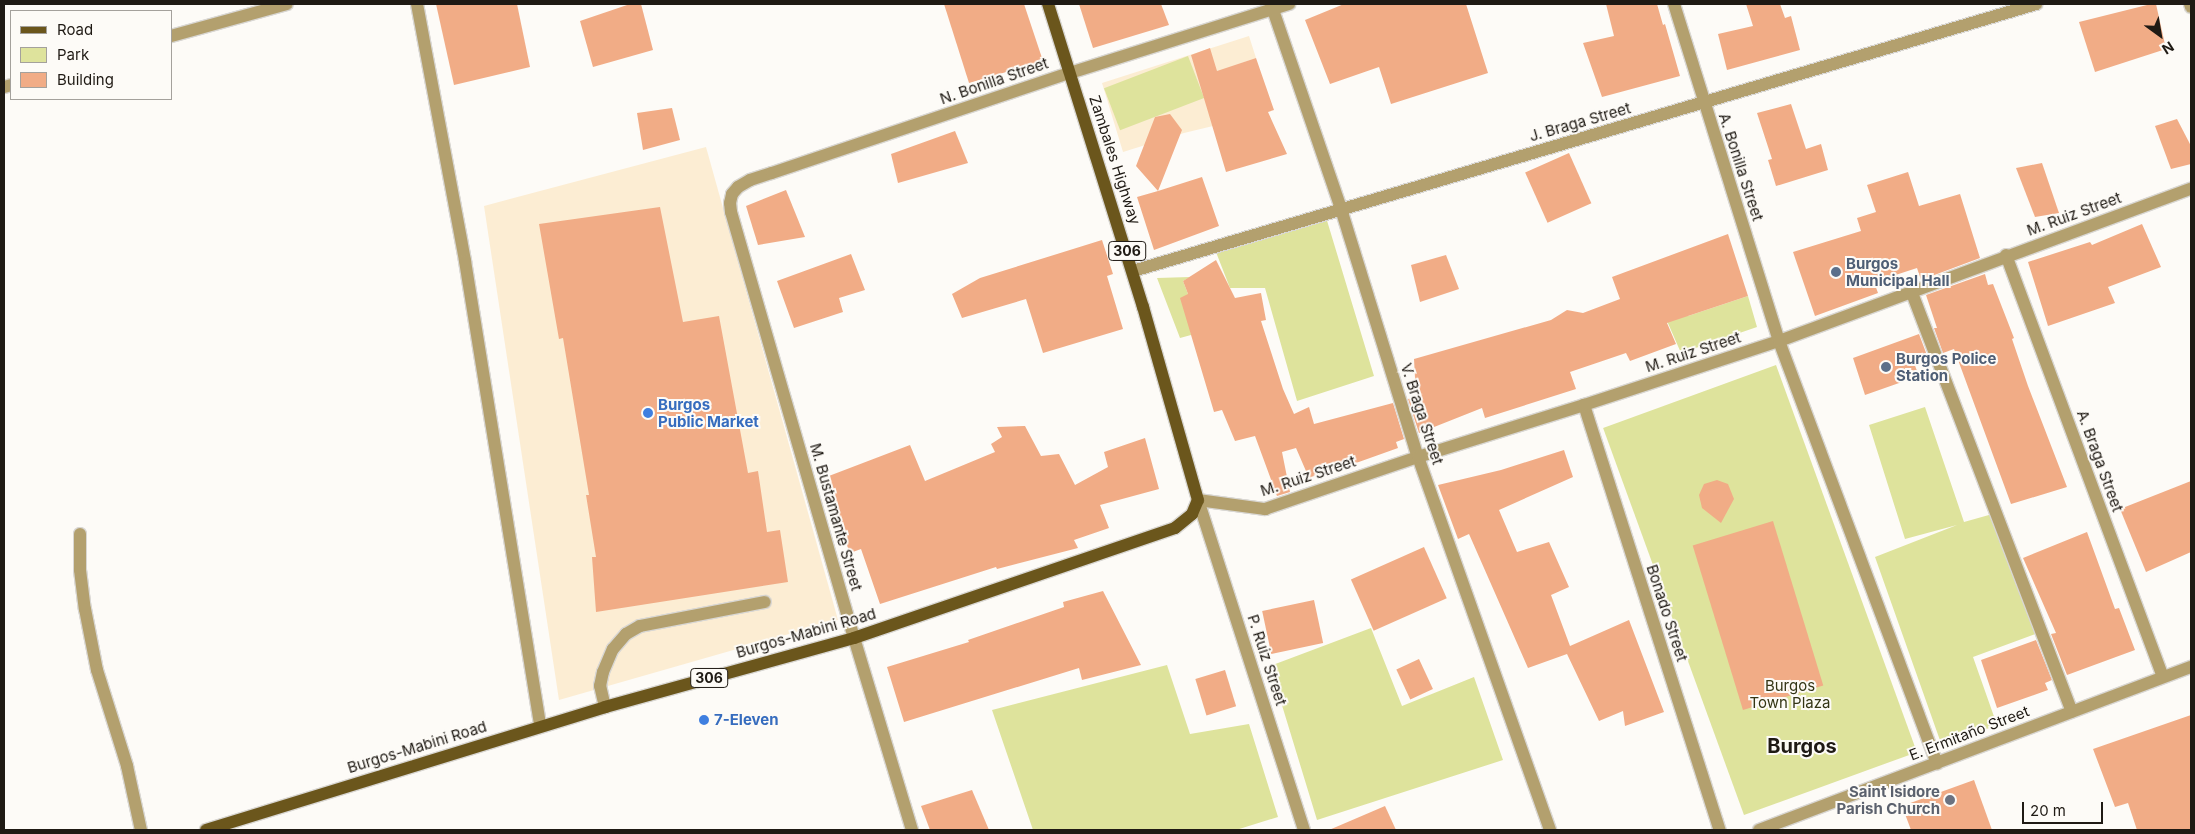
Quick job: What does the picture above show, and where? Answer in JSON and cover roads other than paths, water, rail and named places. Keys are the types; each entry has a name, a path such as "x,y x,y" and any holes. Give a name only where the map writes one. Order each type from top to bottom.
{"main road":[{"name":"Zambales Highway","path":"1048,4 1133,271 1198,500"},
{"name":"Burgos-Mabini Road","path":"206,830 540,726 854,638 1175,528 1192,514 1198,500"}],"street":[{"path":"172,36 287,4"},
{"path":"417,4 465,261 540,726"},
{"name":"N. Bonilla Street","path":"731,212 732,194 738,187 750,180 1272,7 1289,4"},
{"name":"A. Bonilla Street","path":"1674,4 1703,102 1779,340 1937,763"},
{"name":"J. Braga Street","path":"1133,271 2036,4"},
{"name":"V. Braga Street","path":"1272,7 1341,209 1418,457 1550,830"},
{"name":"M. Ruiz Street","path":"1198,500 1265,509 1418,457 1584,405 1779,340 1912,293 2006,255 2191,189"},
{"name":"M. Bustamante Street","path":"731,212 854,638 912,830"},
{"name":"A. Braga Street","path":"2006,255 2163,677"},
{"path":"1912,293 2072,711"},
{"name":"Bonado Street","path":"1584,405 1720,830"},
{"name":"P. Ruiz Street","path":"1198,500 1304,830"},
{"path":"80,534 80,570 85,609 97,670 127,766 141,830"},
{"path":"605,707 600,686 603,672 612,649 626,634 640,626 765,602"},
{"name":"E. Ermitaño Street","path":"1759,830 2191,667"}],"place":[{"name":"Burgos Municipal Hall","path":"1836,272"},
{"name":"Burgos Police Station","path":"1886,367"},
{"name":"Burgos Public Market","path":"648,413"},
{"name":"7-Eleven","path":"704,720"},
{"name":"Saint Isidore Parish Church","path":"1950,800"}],"district":[{"name":"Burgos","path":"1802,746"}],"park label":[{"name":"Burgos Town Plaza","path":"1790,694"}]}
